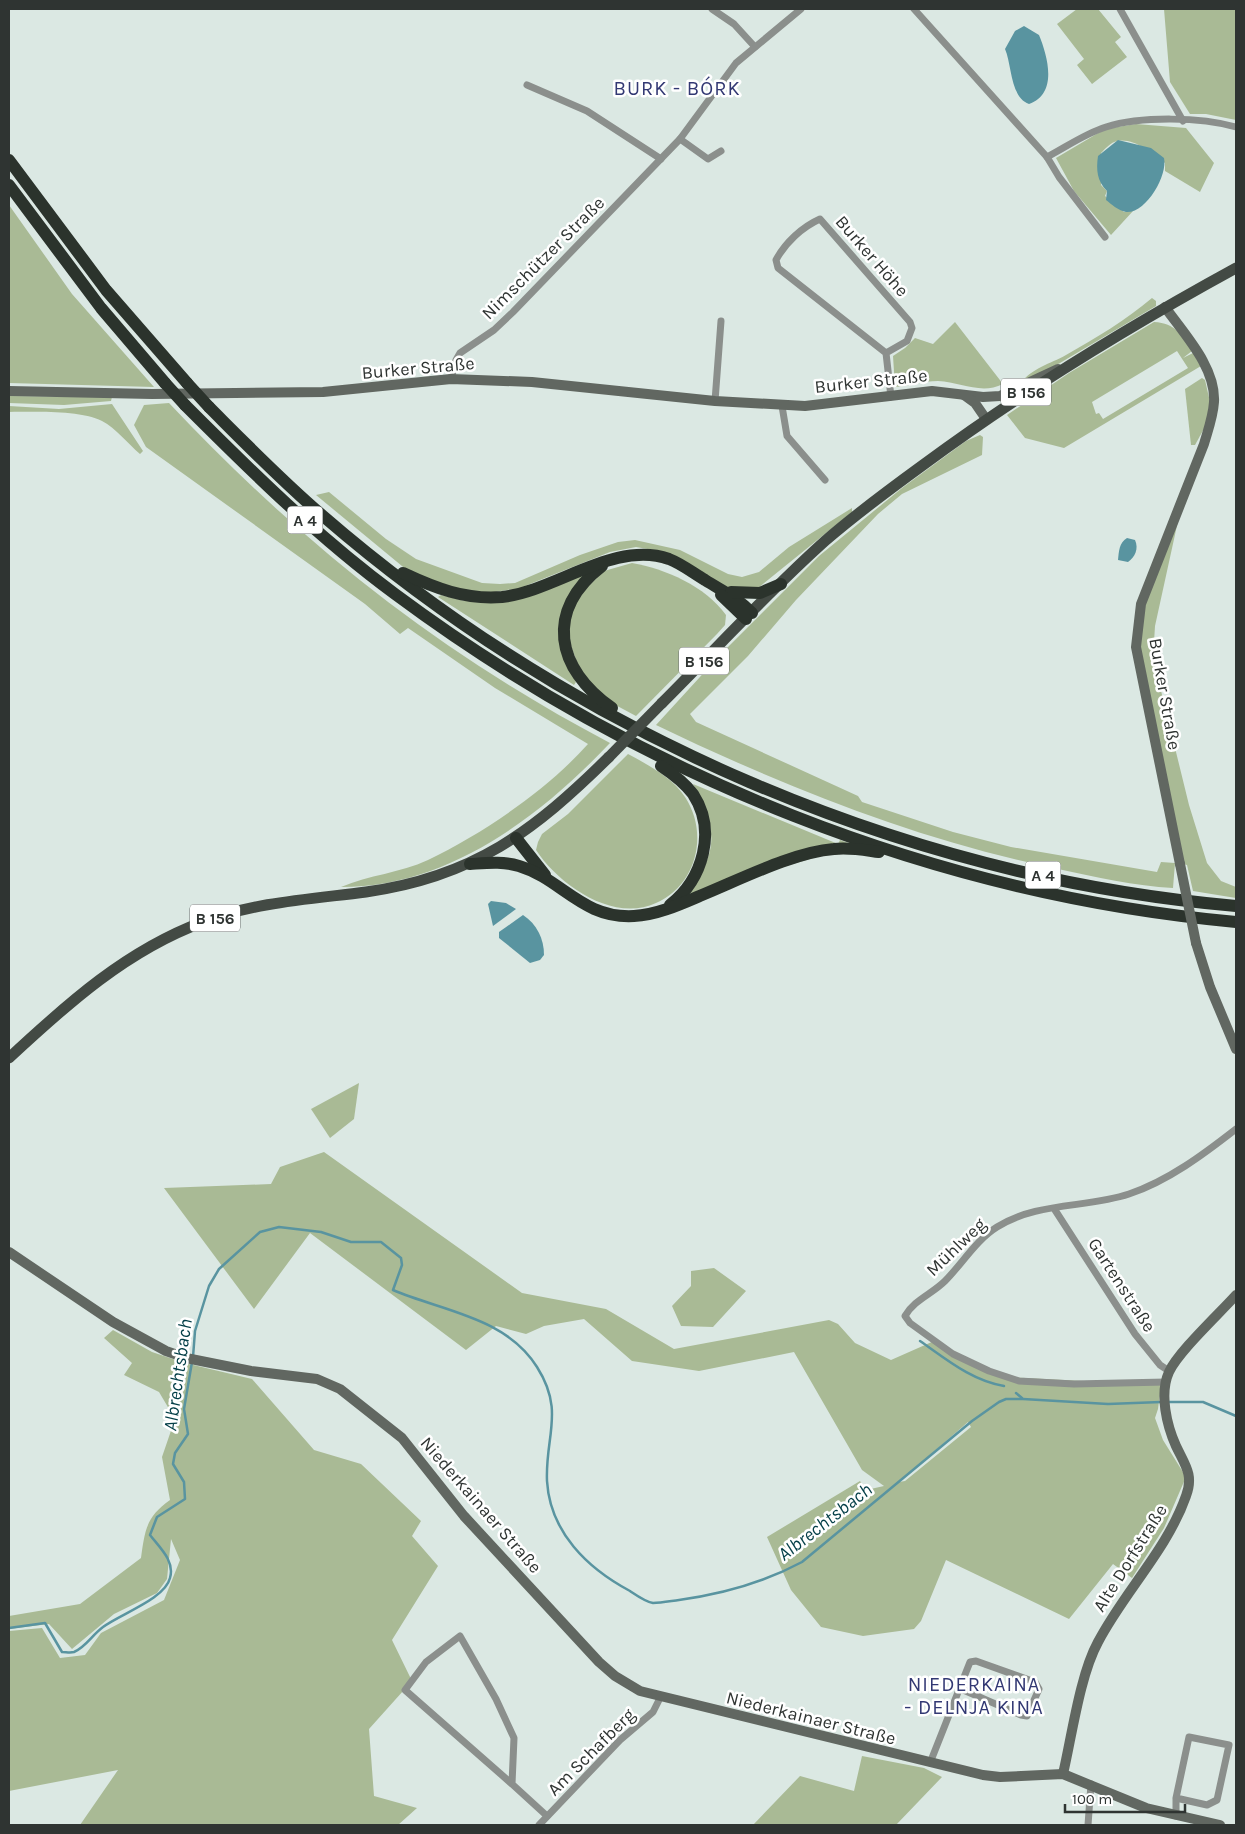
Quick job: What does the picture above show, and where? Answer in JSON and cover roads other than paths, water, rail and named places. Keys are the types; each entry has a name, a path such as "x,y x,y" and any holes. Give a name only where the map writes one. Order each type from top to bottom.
{"highway":[{"name":"A 4","path":"9,160 106,290 209,407 296,491 380,563 452,616 513,657 597,707 710,764 794,800 888,833 955,853 1088,885 1236,906"},
{"name":"A 4","path":"9,185 101,308 166,383 285,503 393,593 497,664 620,738 685,771 813,824 899,853 1040,890 1157,912 1236,922"},
{"path":"380,563 438,589 464,596 489,597 524,592 608,562 635,555 661,557 676,562 728,592 760,593 781,584"},
{"path":"608,562 585,581 570,603 564,630 568,656 580,680 592,693 653,736"},
{"path":"707,581 749,616"},
{"path":"728,592 749,616"},
{"path":"620,738 680,780 692,794 704,818 705,844 698,869 686,889 667,908"},
{"path":"516,838 525,852 553,884"},
{"path":"470,864 502,863 519,866 553,884 586,906 607,914 637,916 667,908 813,852 845,848 899,853"}],"main road":[{"name":"B 156","path":"9,1058 82,993 121,964 158,942 203,921 286,901 401,886 433,878 470,864 516,838 554,809 609,757 825,541 892,488 986,419 1066,366 1165,307 1236,268"}],"street":[{"path":"712,9 734,24 755,47"},
{"name":"Nimschützer Straße","path":"451,379 460,353 494,330 513,312 661,159 680,139 730,69 802,9"},
{"path":"914,9 1047,157 1059,177 1105,237"},
{"path":"1120,9 1183,121"},
{"path":"527,85 587,111 661,159"},
{"path":"1047,157 1104,127 1136,119 1206,122 1236,127"},
{"path":"680,139 708,159 721,151"},
{"name":"Burker Höhe","path":"820,219 910,322 912,328 907,341 886,353 778,268 776,260 781,250 807,224 820,219"},
{"name":"Burker Straße","path":"1165,307 1207,370 1214,402 1212,419 1204,444 1141,604 1136,647 1196,943 1210,987 1236,1049"},
{"path":"715,401 721,322"},
{"path":"886,353 891,397"},
{"name":"Burker Straße","path":"9,391 152,394 323,392 451,379 532,382 782,406 891,397 932,391 983,397 1000,396 1042,375 1066,366"},
{"path":"964,394 975,403 986,419"},
{"path":"782,406 786,436 825,480"},
{"name":"Mühlweg","path":"1167,1377 1074,1384 1019,1381 989,1372 953,1354 910,1324 905,1316 910,1307 942,1284 986,1235 997,1227 1037,1211 1129,1194 1160,1180 1236,1129"},
{"name":"Gartenstraße","path":"1055,1210 1135,1334 1160,1365 1167,1377"},
{"name":"Niederkainaer Straße","path":"9,1252 113,1322 166,1351 186,1358 251,1371 317,1379 340,1389 362,1404 402,1438 464,1516 599,1662 628,1685 660,1698 1000,1778 1063,1774 1091,1784 1139,1806 1220,1825"},
{"path":"1167,1377 1190,1344 1236,1296"},
{"name":"Alte Dorfstraße","path":"1063,1774 1090,1659 1114,1614 1169,1533 1189,1488 1190,1474 1171,1434 1166,1411 1167,1377"},
{"path":"512,1784 514,1738 492,1692 460,1636 426,1662 405,1690 547,1816"},
{"path":"930,1763 961,1689 970,1662 976,1661 1035,1682 1039,1689 1027,1716 961,1689"},
{"name":"Am Schafberg","path":"539,1825 620,1740 653,1712 660,1698"},
{"path":"1176,1798 1207,1804 1217,1800 1229,1744 1189,1737 1176,1798 1176,1816"},
{"path":"1088,1825 1091,1784"}],"water":[{"path":"1024,26 1039,35 1045,54 1048,74 1044,92 1038,99 1029,104 1018,95 1012,80 1005,49 1015,31"},
{"path":"1118,140 1151,148 1164,158 1163,174 1154,192 1141,207 1134,211 1123,211 1106,200 1107,191 1098,175 1098,156"},
{"path":"1127,538 1135,540 1137,547 1133,558 1128,562 1118,560 1121,545"},
{"path":"491,901 506,903 516,909 493,926 488,904"},
{"path":"523,915 536,927 544,949 544,955 540,960 530,963 499,938 499,932"}],"waterway":[{"name":"Albrechtsbach","path":"193,1357 195,1331 209,1286 219,1269 260,1232 279,1227 321,1232 351,1242 381,1242 401,1258 402,1265 393,1290 452,1310 491,1326 524,1350 537,1367 550,1397 552,1411 547,1481 555,1516 563,1532 586,1560 614,1582 653,1603 695,1598 727,1591 758,1582 802,1562 972,1421 1006,1399 1108,1404 1161,1402"},
{"path":"920,1341 970,1374 1004,1386"},
{"name":"Albrechtsbach","path":"9,1628 45,1623 62,1652 74,1652 103,1627 141,1606 160,1593 166,1586 171,1572 169,1560 150,1535 157,1517 185,1499 184,1482 173,1464 175,1453 188,1434 184,1409 192,1362"},
{"name":"Albrechtsbach","path":"1016,1393 1022,1398"},
{"name":"Albrechtsbach","path":"1167,1402 1203,1402 1236,1416"}],"district":[{"name":"BURK - BÓRK","path":"677,88"},
{"name":"NIEDERKAINA - DELNJA KINA","path":"974,1696"}]}
